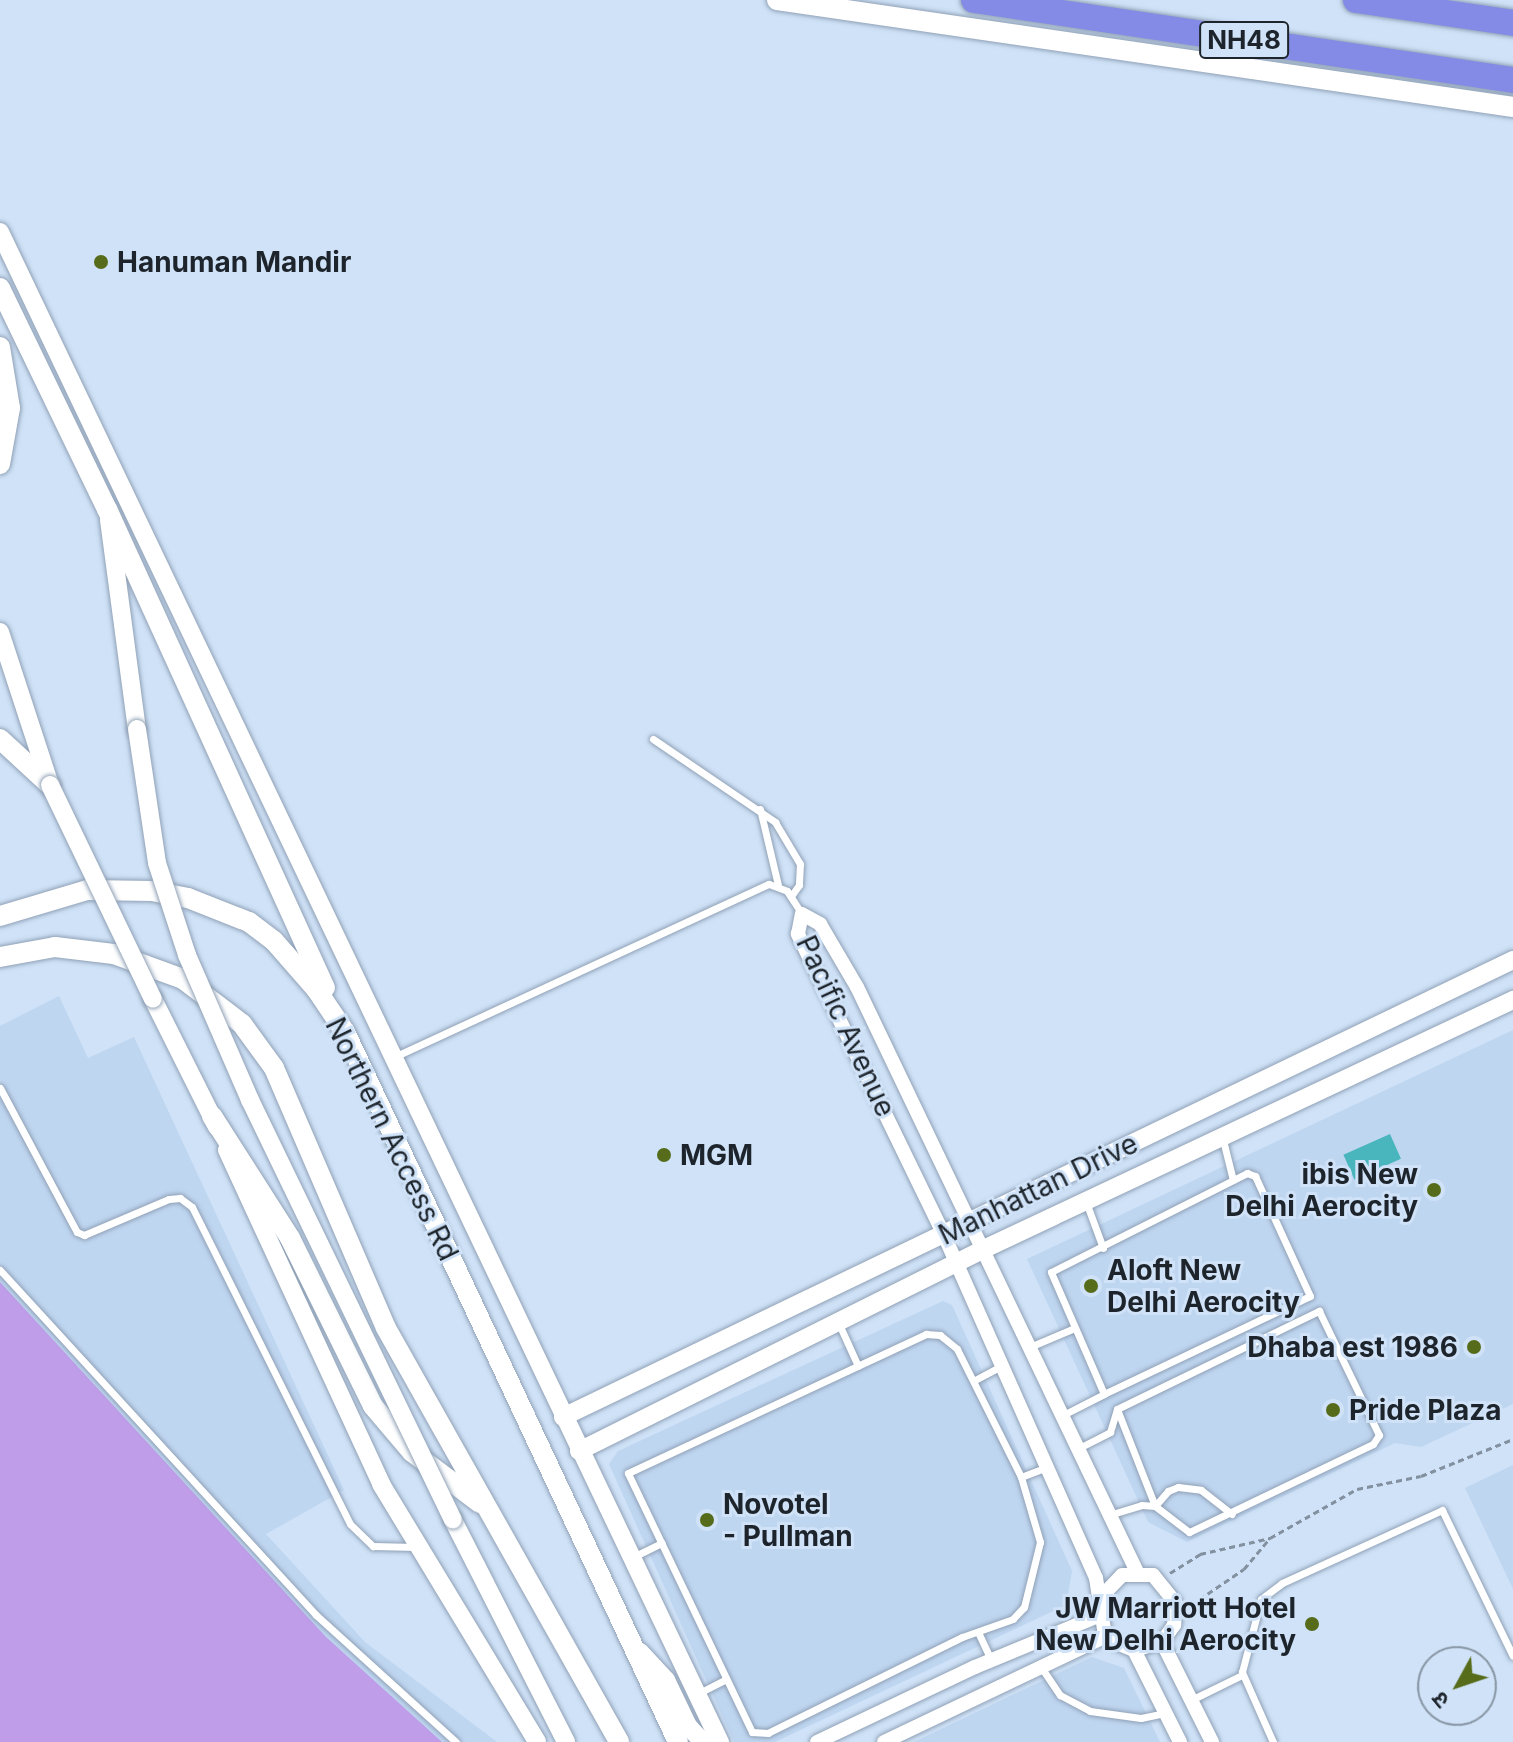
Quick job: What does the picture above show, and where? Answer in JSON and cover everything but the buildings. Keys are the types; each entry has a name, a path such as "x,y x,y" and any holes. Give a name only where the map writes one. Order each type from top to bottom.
{"highway":[{"name":"NH48","path":"974,0 1513,80"},
{"path":"1356,0 1513,23"}],"main road":[{"path":"777,0 1513,107"},
{"path":"0,288 107,509 345,1032"},
{"path":"0,347 10,408 0,464"},
{"path":"0,739 50,785"},
{"name":"Northern Access Rd","path":"0,916 87,890 152,891 219,907 274,941 345,1032 678,1742"},
{"path":"0,957 55,947 114,954 183,979 242,1024 274,1068 386,1328 462,1470 619,1742"},
{"path":"212,1116 290,1238 373,1406 432,1470 483,1505"}],"street":[{"path":"0,232 720,1742"},
{"path":"107,509 157,863 206,1003 453,1520 566,1742"},
{"path":"0,632 50,785 212,1116 381,1484 416,1547 537,1742"},
{"name":"Pacific Avenue","path":"1101,1597 944,1235 798,934 802,914 820,924 857,987 1032,1346 1137,1572"},
{"name":"Manhattan Drive","path":"563,1417 1513,960"},
{"name":"Manhattan Drive","path":"579,1451 839,1324 955,1263 1513,1000"},
{"path":"1134,1650 1162,1642 1176,1615 1170,1590 1161,1579 1137,1572 1109,1583 1101,1597 1098,1616 1108,1635 1134,1650 1180,1742"},
{"path":"817,1742 991,1660 1098,1616"},
{"path":"884,1742 1108,1635"},
{"path":"630,1642 666,1680 688,1726 703,1742"},
{"path":"1162,1642 1212,1742"}],"lane":[{"path":"653,739 760,807 800,864 799,885 791,896"},
{"path":"760,807 778,885"},
{"path":"392,1058 769,884 778,885 791,896 802,914"},
{"path":"0,1088 77,1232 84,1235 169,1199 180,1198 192,1207 350,1524 373,1546 416,1547"},
{"path":"1223,1137 1233,1180"},
{"path":"1063,1415 1310,1296 1255,1176 1247,1173 1049,1276 1104,1394"},
{"path":"1086,1202 1103,1248"},
{"path":"0,1270 316,1615 456,1742"},
{"path":"1079,1448 1110,1432 1117,1409 1319,1311 1377,1429 1377,1441 1232,1514 1189,1532 1155,1506 1117,1409"},
{"path":"839,1324 858,1366"},
{"path":"1032,1346 1072,1329"},
{"path":"933,1333 947,1338 975,1380 1021,1477 1040,1542 1027,1600 1013,1619 978,1632 768,1733 752,1732 746,1726 662,1543 629,1481 630,1469 858,1366 933,1333"},
{"path":"975,1380 1001,1366"},
{"path":"1021,1477 1047,1467"},
{"path":"1109,1515 1142,1505 1155,1506 1178,1487 1201,1490 1232,1514"},
{"path":"1273,1742 1242,1675 1255,1613 1272,1588 1442,1510 1513,1656"},
{"path":"631,1557 662,1543"},
{"path":"978,1632 991,1660"},
{"path":"1041,1667 1060,1695 1090,1711 1141,1718 1165,1713"},
{"path":"1191,1700 1242,1675"},
{"path":"697,1694 726,1679"}],"path":[{"path":"1161,1579 1200,1554 1270,1538 1357,1489 1421,1476 1513,1439"},
{"path":"1176,1615 1244,1569 1270,1538"}],"shaded area":[{"path":"59,996 88,1058 134,1037 344,1490 266,1534 365,1642 497,1742 0,1742 0,1026"},
{"path":"1513,1030 1513,1404 1421,1447 1395,1443 1187,1542 1148,1522 1027,1259"},
{"path":"1390,1134 1401,1159 1354,1179 1343,1155"},
{"path":"0,1282 326,1637 442,1742 0,1742"},
{"path":"943,1301 952,1305 1072,1571 1066,1605 775,1742 734,1742 609,1464 618,1451"},
{"path":"1513,1465 1513,1589 1465,1488"},
{"path":"1092,1657 1124,1668 1160,1742 914,1742"}],"place":[{"name":"Hanuman Mandir","path":"101,262"},
{"name":"MGM","path":"664,1155"},
{"name":"ibis New Delhi Aerocity","path":"1434,1190"},
{"name":"Aloft New Delhi Aerocity","path":"1091,1286"},
{"name":"Dhaba est 1986","path":"1474,1347"},
{"name":"Pride Plaza","path":"1333,1410"},
{"name":"Novotel - Pullman","path":"707,1520"},
{"name":"JW Marriott Hotel New Delhi Aerocity","path":"1312,1624"}]}
